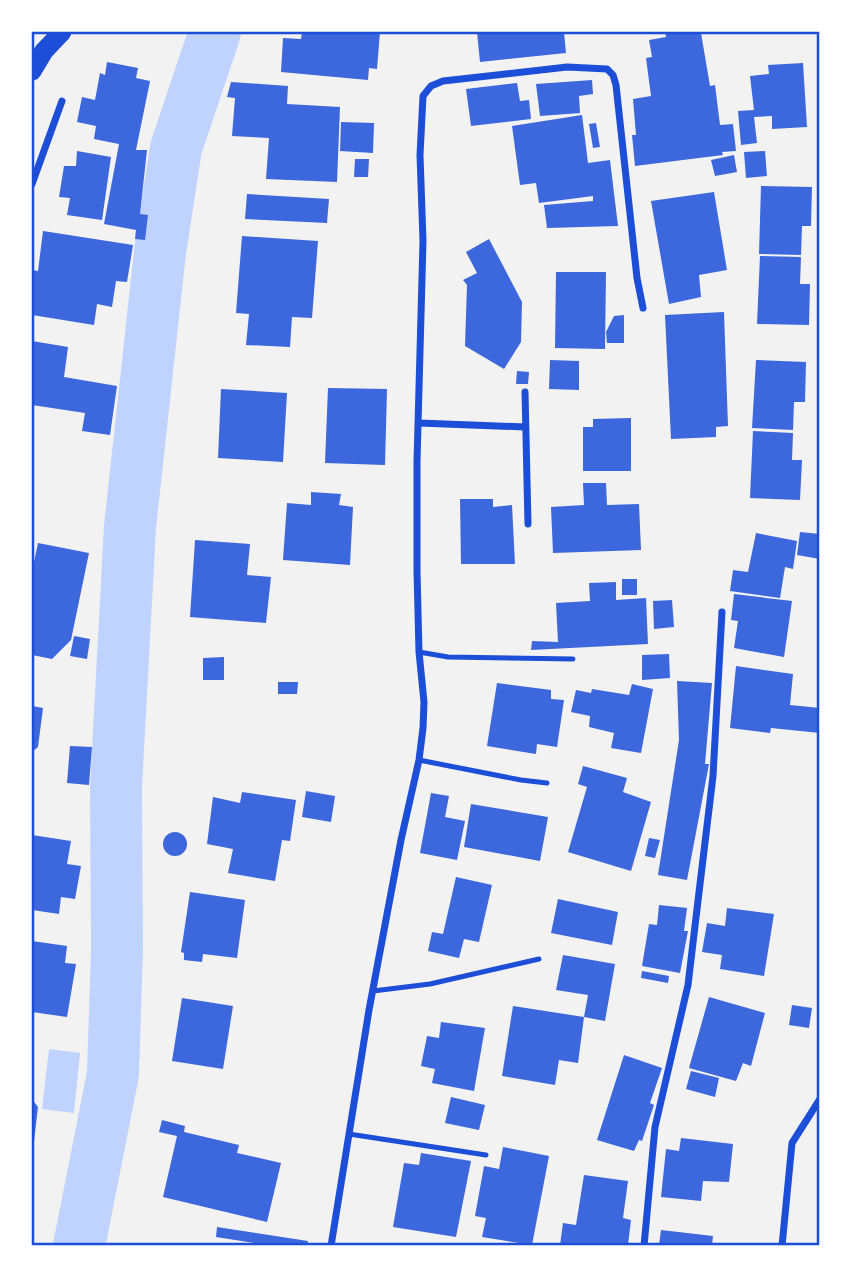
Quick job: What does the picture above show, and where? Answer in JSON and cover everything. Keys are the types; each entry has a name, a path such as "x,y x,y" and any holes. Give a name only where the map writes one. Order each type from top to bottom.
{"highway":[{"path":"32,71 44,51 62,32"}],"street":[{"path":"331,1245 373,991 419,760 424,702 419,652 417,549 423,242 420,155 424,96 431,86 443,81 567,67 607,69 613,75 637,278 643,308"},
{"path":"32,184 62,101"},
{"path":"525,392 528,524"},
{"path":"419,423 525,427"},
{"path":"644,1245 655,1127 663,1083 688,985 713,776 722,612"},
{"path":"782,1245 792,1143 820,1099"}],"lane":[{"path":"419,652 448,657 573,659"},
{"path":"419,760 547,783"},
{"path":"373,991 430,984 539,959"},
{"path":"349,1134 486,1155"}],"water":[{"path":"49,1049 80,1053 74,1113 42,1109"}],"building":[{"path":"302,32 380,32 377,69 369,68 368,80 281,72 283,38 301,39"},
{"path":"477,32 564,32 566,53 480,62"},
{"path":"665,32 701,33 710,86 715,85 720,125 733,124 736,151 635,166 633,99 651,96 646,58 652,57 649,40 666,37"},
{"path":"107,62 138,68 136,78 150,81 136,150 147,150 140,214 148,215 145,240 135,239 136,230 104,224 119,144 94,139 96,126 77,122 82,97 95,100 100,73 105,75"},
{"path":"803,63 807,127 772,129 772,116 754,117 757,143 741,145 738,111 754,110 750,76 769,74 768,65"},
{"path":"592,80 593,94 579,96 580,113 540,116 536,84"},
{"path":"231,82 288,86 287,104 340,107 337,182 266,179 269,138 232,136 235,98 227,97"},
{"path":"517,83 520,101 529,100 531,119 471,126 466,89"},
{"path":"582,115 588,163 610,160 618,226 547,228 544,205 593,201 593,196 539,203 536,183 520,185 512,126"},
{"path":"341,122 374,123 373,153 340,151"},
{"path":"596,123 600,147 593,148 589,124"},
{"path":"77,151 111,157 102,220 67,215 70,198 59,197 64,166 76,166"},
{"path":"765,151 767,176 746,178 744,152"},
{"path":"734,155 737,172 715,176 711,160"},
{"path":"355,159 369,159 368,177 354,177"},
{"path":"761,186 812,187 811,226 802,226 801,255 759,254"},
{"path":"714,192 727,270 699,275 701,297 669,304 651,201"},
{"path":"247,194 329,199 327,223 245,219"},
{"path":"43,231 133,245 127,282 116,281 112,307 97,304 94,325 32,315 32,270 38,271"},
{"path":"242,236 318,241 312,318 292,317 290,347 246,345 249,314 236,313"},
{"path":"489,239 522,302 521,342 504,369 465,346 467,285 463,280 477,273 466,252"},
{"path":"760,256 801,257 800,284 810,284 809,325 757,324"},
{"path":"556,272 606,272 605,349 555,348"},
{"path":"724,312 728,426 716,427 716,437 671,439 665,315"},
{"path":"624,315 624,343 607,343 606,332 614,316"},
{"path":"32,341 68,347 64,377 117,386 110,435 82,431 85,413 32,405"},
{"path":"550,360 579,361 579,390 549,389"},
{"path":"756,360 806,362 805,402 794,402 793,430 752,428"},
{"path":"517,371 529,372 528,384 516,384"},
{"path":"328,388 387,389 385,465 325,463"},
{"path":"221,389 287,393 283,462 218,458"},
{"path":"631,418 631,471 583,471 583,427 593,427 593,419"},
{"path":"753,431 793,433 792,460 802,460 800,500 750,498"},
{"path":"583,483 606,483 607,505 639,504 641,550 553,553 551,507 584,505"},
{"path":"311,492 341,494 339,505 353,507 350,565 283,560 287,503 311,505"},
{"path":"460,499 493,499 493,507 512,505 515,564 461,564"},
{"path":"800,532 820,534 820,559 797,555"},
{"path":"756,533 797,541 793,569 785,567 780,598 730,591 733,570 748,572"},
{"path":"195,540 250,544 247,575 271,577 266,623 190,617"},
{"path":"38,543 89,553 71,640 52,659 32,655 32,571"},
{"path":"622,579 637,579 637,595 622,595"},
{"path":"616,582 616,600 646,598 648,644 531,650 532,641 558,642 556,603 590,601 589,583"},
{"path":"734,594 792,601 784,657 734,648 738,621 731,620"},
{"path":"672,600 674,627 654,629 653,601"},
{"path":"74,636 90,639 87,659 70,656"},
{"path":"669,654 670,678 642,680 642,655"},
{"path":"224,657 224,680 203,680 203,658"},
{"path":"736,666 793,674 790,705 820,708 820,733 771,728 770,733 730,728"},
{"path":"677,681 712,683 705,764 709,764 687,880 658,875 679,740"},
{"path":"278,682 298,682 297,694 278,694"},
{"path":"497,683 551,690 551,699 564,700 557,747 537,744 536,754 487,746"},
{"path":"632,684 653,689 641,753 611,748 614,733 589,727 590,716 571,712 576,690 591,693 592,689 629,695"},
{"path":"32,706 43,708 38,747 32,752"},
{"path":"70,746 92,747 89,785 67,783"},
{"path":"583,766 627,778 623,792 651,802 631,871 568,852 587,787 578,784"},
{"path":"306,791 335,796 331,822 302,817"},
{"path":"242,792 296,800 290,841 282,840 275,881 228,873 233,849 207,844 213,797 240,803"},
{"path":"431,793 449,796 445,817 465,821 457,860 420,853"},
{"path":"471,804 548,817 540,861 464,847"},
{"path":"175,832 186,839 187,844 180,855 175,856 164,849 163,844 170,833"},
{"path":"32,835 71,841 67,864 81,866 75,899 61,897 59,914 32,910"},
{"path":"649,838 660,840 655,858 645,856"},
{"path":"456,877 492,885 479,942 464,939 459,958 428,951 432,932 443,934"},
{"path":"190,892 245,900 237,958 203,954 202,962 184,960 184,953 181,952"},
{"path":"558,899 618,912 612,945 551,933"},
{"path":"659,905 687,908 684,931 688,931 680,973 642,966 649,924 657,925"},
{"path":"727,908 774,914 764,976 720,969 722,955 702,952 707,923 725,926"},
{"path":"32,941 67,946 65,963 76,964 67,1017 32,1012"},
{"path":"563,955 615,964 605,1021 584,1017 588,995 556,990"},
{"path":"642,971 669,976 668,983 641,978"},
{"path":"709,997 765,1013 751,1066 743,1063 736,1081 689,1068"},
{"path":"182,998 233,1006 223,1069 172,1061"},
{"path":"792,1005 812,1008 809,1028 789,1025"},
{"path":"513,1006 584,1017 578,1063 559,1060 555,1085 502,1076"},
{"path":"441,1022 485,1028 474,1091 432,1083 435,1069 421,1066 427,1036 439,1038"},
{"path":"624,1055 662,1068 650,1103 654,1105 642,1141 639,1140 634,1151 597,1140"},
{"path":"691,1071 719,1078 715,1097 686,1089"},
{"path":"451,1097 485,1105 479,1130 445,1123"},
{"path":"32,1099 38,1107 33,1150 32,1150"},
{"path":"162,1120 185,1126 184,1132 239,1145 237,1153 281,1163 267,1222 163,1197 177,1136 159,1132"},
{"path":"681,1138 733,1144 729,1182 703,1181 701,1201 661,1197 666,1149 679,1151"},
{"path":"503,1147 549,1156 532,1245 482,1237 486,1218 475,1216 484,1166 499,1169"},
{"path":"421,1153 471,1161 456,1237 393,1227 404,1163 419,1165"},
{"path":"584,1175 628,1181 623,1218 631,1220 628,1245 560,1245 563,1223 576,1225"},
{"path":"217,1227 308,1241 307,1245 268,1245 216,1237"},
{"path":"661,1230 713,1236 712,1245 659,1245"}],"waterway":[{"path":"79,1246 113,1074 117,949 116,787 130,527 160,252 176,148 215,32"}]}
